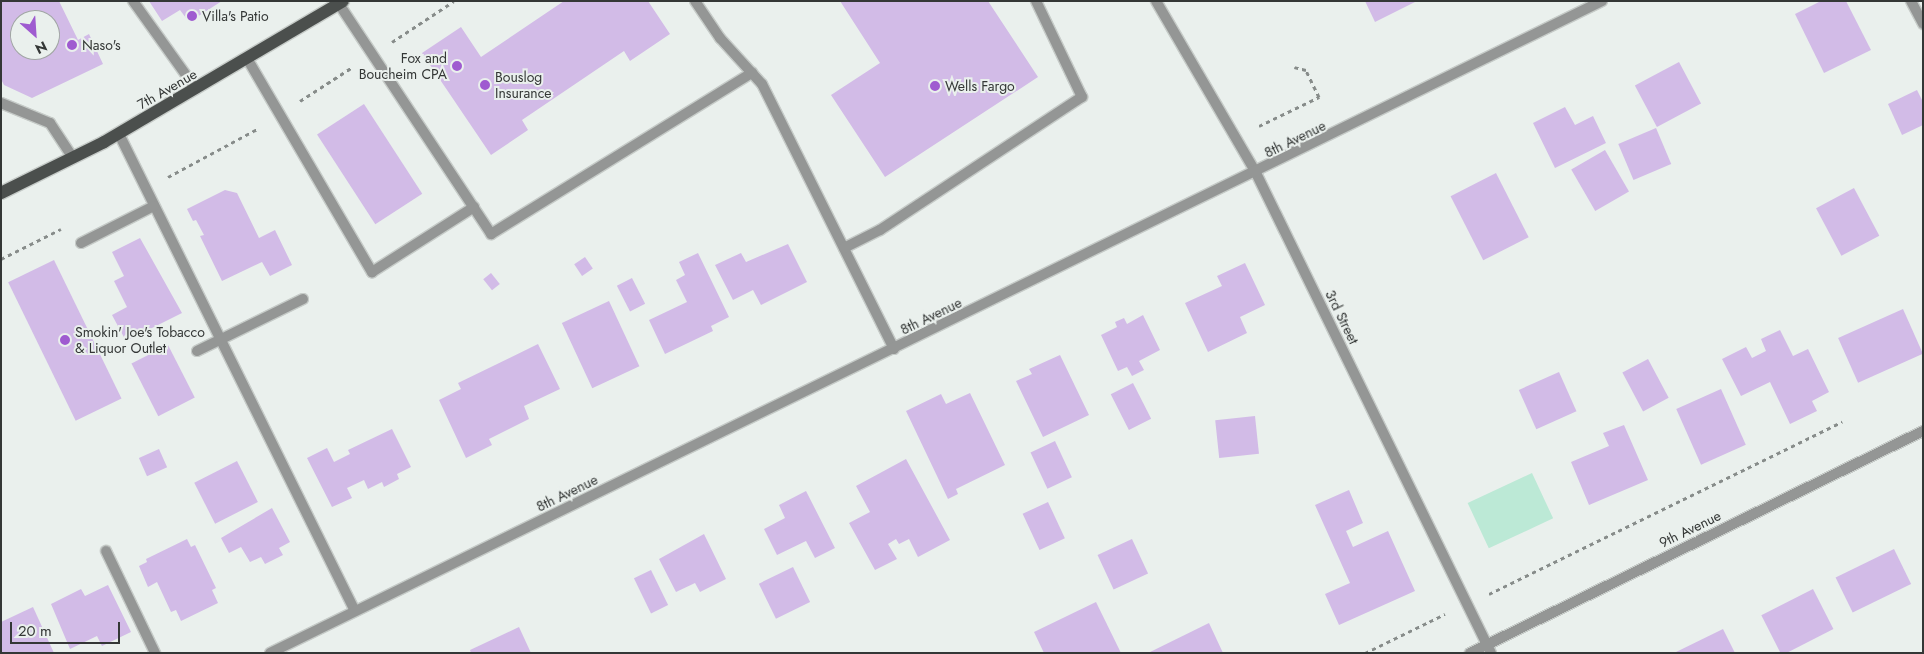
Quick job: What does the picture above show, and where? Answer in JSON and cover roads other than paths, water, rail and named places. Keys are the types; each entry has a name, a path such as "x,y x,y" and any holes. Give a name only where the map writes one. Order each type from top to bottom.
{"main road":[{"name":"7th Avenue","path":"1,193 119,134 248,60 341,2"}],"street":[{"path":"132,1 196,89"},
{"path":"695,1 720,38 762,84 894,349"},
{"path":"844,248 880,230 1082,97 1036,1"},
{"name":"3rd Street","path":"1156,1 1256,173 1488,649"},
{"name":"8th Avenue","path":"270,653 1256,173 1602,1"},
{"path":"1911,1 1923,24"},
{"path":"341,2 372,55 491,234 752,74"},
{"path":"248,60 372,272 474,207"},
{"path":"1,103 50,123 73,158"},
{"path":"119,134 355,611"},
{"path":"81,243 154,206"},
{"path":"197,351 303,299"},
{"name":"9th Avenue","path":"1470,653 1488,649 1923,431"},
{"path":"106,551 155,653"}],"place":[{"name":"Villa's Patio","path":"192,16"},
{"name":"Naso's","path":"72,45"},
{"name":"Fox and Boucheim CPA","path":"457,66"},
{"name":"Bouslog Insurance","path":"485,85"},
{"name":"Wells Fargo","path":"935,86"},
{"name":"Smokin' Joe's Tobacco & Liquor Outlet","path":"65,340"}]}
